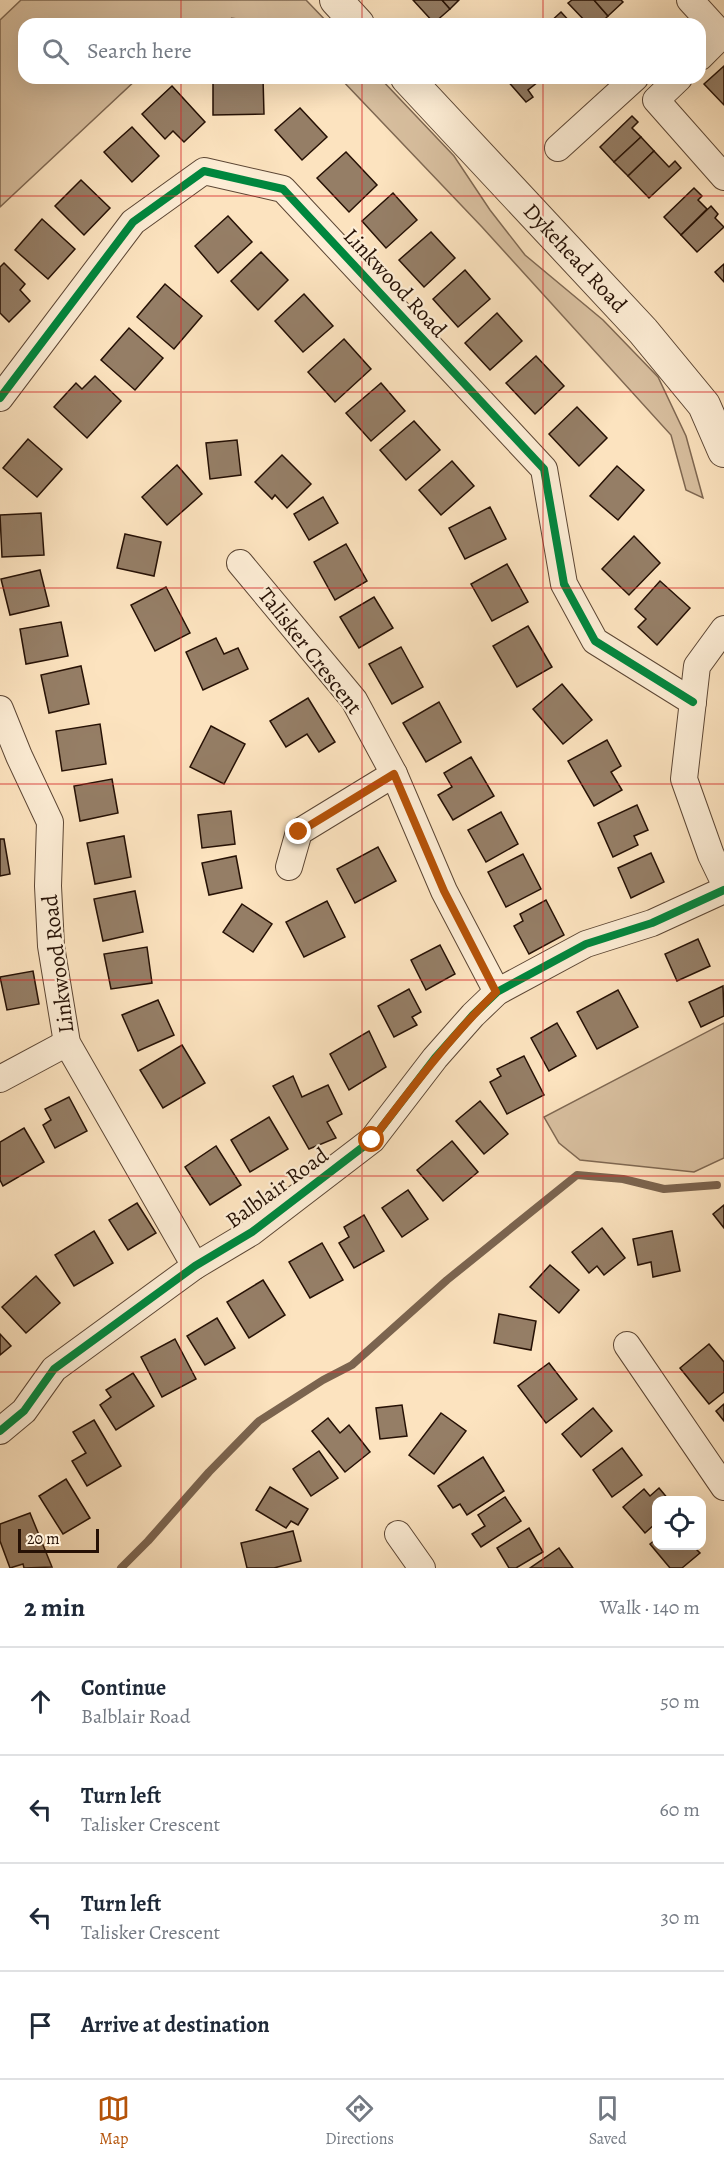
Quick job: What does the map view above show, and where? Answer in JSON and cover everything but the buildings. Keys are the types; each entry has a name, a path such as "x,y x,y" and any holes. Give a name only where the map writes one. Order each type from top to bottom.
{"street":[{"path":"336,0 352,18"},
{"path":"706,21 722,35 706,51"},
{"name":"Dykehead Road","path":"413,84 644,331 704,405 724,451"},
{"path":"558,147 628,84"},
{"path":"673,84 656,100 724,177"},
{"name":"Linkwood Road","path":"0,398 133,222 204,171 283,189 544,469 564,584 595,641 693,702"},
{"name":"Talisker Crescent","path":"240,563 354,700 394,774 444,891 496,992"},
{"path":"724,629 697,666 684,779 711,855 724,882"},
{"name":"Linkwood Road","path":"0,710 9,760 50,822 48,886 51,946 67,1043 195,1266"},
{"path":"289,867 299,832 394,774"},
{"name":"Balblair Road","path":"0,1431 24,1411 54,1369 195,1266 252,1232 372,1140 435,1058 496,992 586,944 652,923 724,890"},
{"path":"0,1079 67,1043"},
{"path":"627,1345 724,1487"},
{"path":"398,1534 422,1568"}],"shaded area":[{"path":"21,0 306,0 323,18 18,18 18,84 132,84 0,207 0,20"},
{"path":"346,84 386,84 454,156 490,210 525,255 603,320 658,377 686,436 703,498 686,490 671,435 482,227"},
{"path":"724,1023 724,1158 694,1172 580,1160 559,1143 544,1117"}],"waterway":[{"path":"121,1568 259,1421 323,1380 352,1365 447,1280 577,1175 623,1179 664,1189 717,1185"}],"cycle path":[{"path":"0,398 133,222 204,171 283,189 544,469 564,584 595,641 693,702"},
{"path":"0,1431 24,1411 54,1369 195,1266 252,1232 372,1140 435,1058 497,992 586,944 652,923 724,890"}],"route":[{"path":"299,832 394,774 444,891 496,992 435,1058 372,1140"}]}
